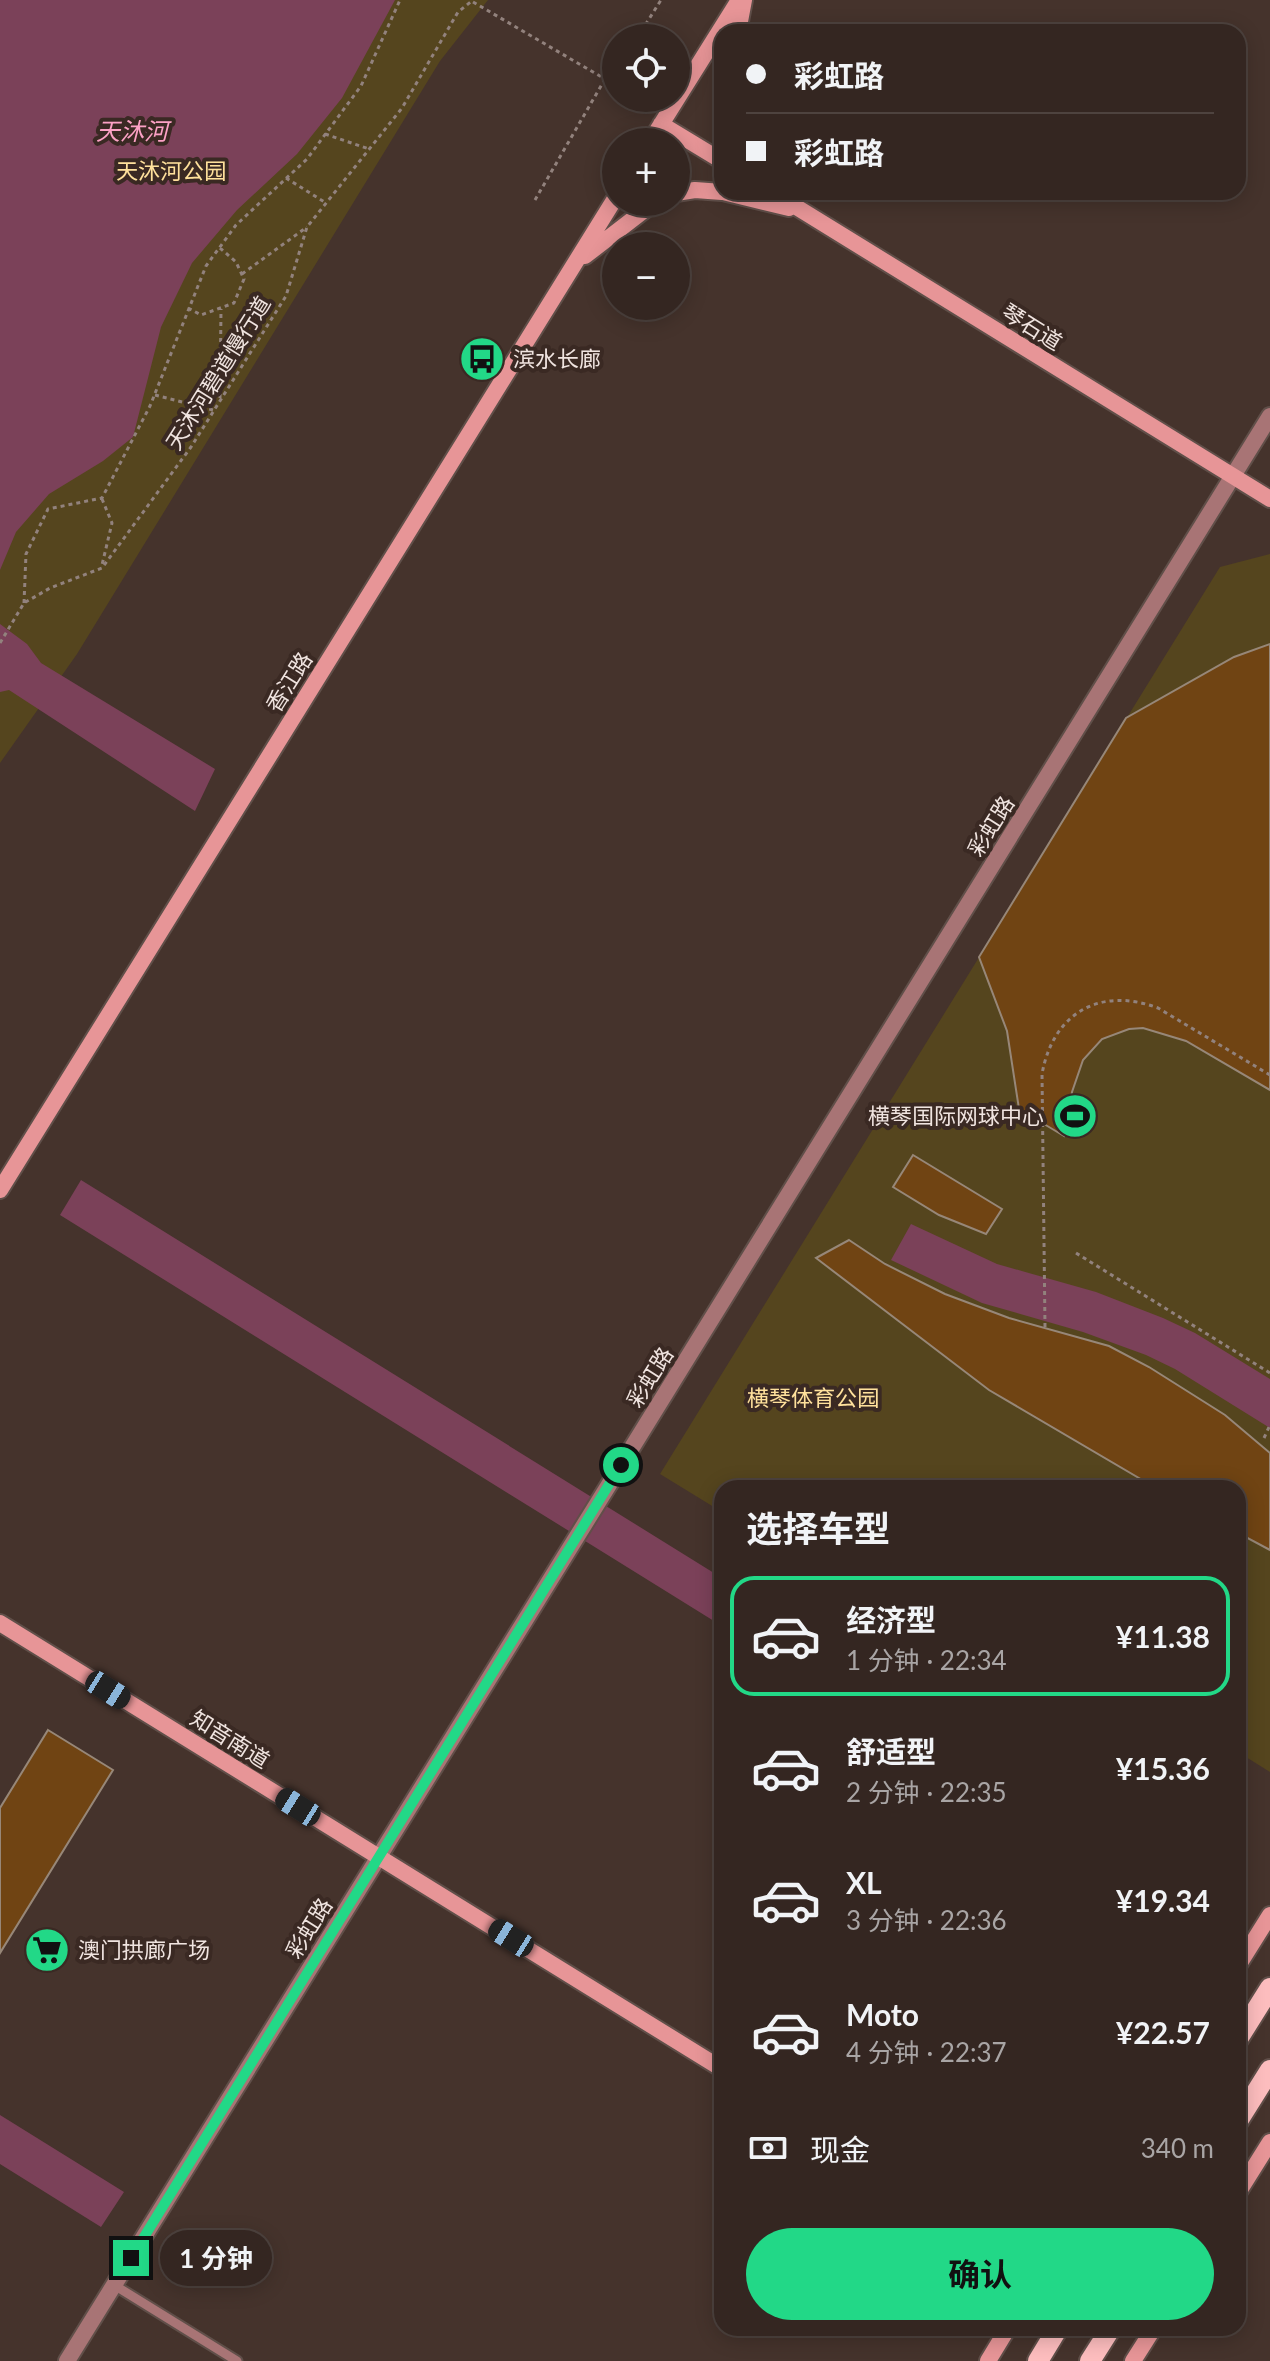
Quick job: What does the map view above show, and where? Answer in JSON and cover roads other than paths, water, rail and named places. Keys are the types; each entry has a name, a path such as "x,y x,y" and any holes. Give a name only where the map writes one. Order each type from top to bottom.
{"main road":[{"path":"739,24 742,0"},
{"path":"726,24 742,0"},
{"path":"659,128 714,43"},
{"path":"661,124 714,156"},
{"path":"690,191 714,191"},
{"path":"756,200 802,211"},
{"name":"琴石道","path":"785,200 1270,499"},
{"path":"793,200 802,211"},
{"name":"香江路","path":"0,1190 604,216"},
{"path":"574,265 637,216"},
{"name":"知音南道","path":"0,1623 714,2064"},
{"path":"1246,1953 1270,1915"},
{"path":"1246,2026 1270,1988"},
{"path":"1246,2108 1270,2070"},
{"path":"1246,2180 1270,2142"},
{"path":"988,2361 1003,2336"},
{"path":"1038,2361 1053,2336"},
{"path":"1090,2361 1106,2336"},
{"path":"1133,2361 1149,2336"}],"street":[{"name":"彩虹路","path":"67,2361 1270,416"}],"lane":[{"path":"114,2285 237,2361"}],"water":[{"name":"天沐河","path":"0,0 395,0 342,98 297,154 237,210 192,263 161,327 133,437 103,461 49,494 16,532 0,570"},
{"path":"0,624 27,644 41,663 215,769 195,811 9,690 0,692"},
{"path":"81,1180 714,1573 714,1621 60,1215"},
{"path":"911,1224 997,1264 1096,1292 1195,1333 1270,1379 1270,1428 1175,1369 1146,1355 1083,1332 982,1303 891,1260"},
{"path":"0,2115 124,2192 101,2227 0,2164"}],"place":[{"name":"滨水长廊","path":"482,359"},
{"name":"横琴国际网球中心","path":"1075,1116"},
{"name":"澳门拱廊广场","path":"47,1950"}],"park label":[{"name":"天沐河公园","path":"171,171"},
{"name":"横琴体育公园","path":"813,1398"}]}
